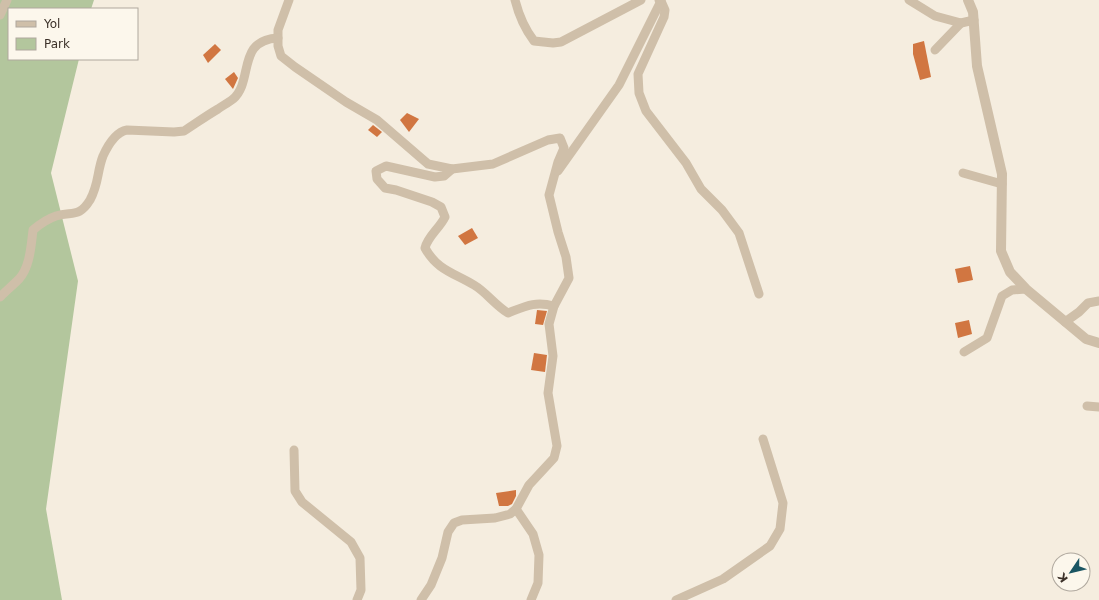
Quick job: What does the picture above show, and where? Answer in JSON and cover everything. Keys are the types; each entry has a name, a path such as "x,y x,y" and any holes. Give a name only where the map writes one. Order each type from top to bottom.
{"street":[{"path":"0,15 7,0"},
{"path":"289,0 278,30 278,46 281,56 346,102 377,120 428,164 452,169 493,164 548,140 560,138 564,148 558,162 550,195 558,232 566,257 569,278 554,306 549,324 553,356 548,393 557,446 554,458 530,485 516,509 510,514 495,518 462,520 454,524 448,532 442,558 431,585 421,600"},
{"path":"515,0 520,17 527,32 534,41 553,43 562,42 641,0"},
{"path":"554,177 619,84 660,0"},
{"path":"660,0 665,10 664,17 638,74 639,93 646,111 686,163 701,189 722,210 739,233 759,294"},
{"path":"909,0 935,16 961,23 974,20"},
{"path":"968,0 973,12 977,66 1002,174 1001,251 1010,272 1026,289 1086,339 1099,343"},
{"path":"935,50 961,23"},
{"path":"0,297 20,278 26,268 31,247 32,230 42,222 57,216 75,214 83,209 89,201 96,187 103,156 120,131 184,131 233,99 241,90 248,58 259,43 268,39 278,38"},
{"path":"452,169 444,176 435,177 386,166 376,171 377,179 385,188 396,190 432,202 441,207 445,217 441,225 427,241 425,248 429,256 441,268 476,285 500,308 508,313 526,306 542,303 554,306"},
{"path":"963,173 1002,184"},
{"path":"964,352 987,338 1002,296 1012,290 1026,289"},
{"path":"1065,322 1088,302 1099,301"},
{"path":"1088,406 1099,407"},
{"path":"676,600 723,579 770,546 780,529 783,503 763,439"},
{"path":"294,450 295,491 298,497 302,502 351,542 360,558 361,590 357,600"},
{"path":"516,509 533,534 539,555 538,583 531,600"}],"green space":[{"path":"0,0 94,0 91,8 8,8 8,60 79,60 51,173 78,281 46,509 62,600 0,600"}],"building":[{"path":"924,41 931,77 920,80 913,54 913,44"},
{"path":"215,44 221,50 208,63 203,55"},
{"path":"234,72 238,78 233,89 225,79"},
{"path":"407,113 419,119 409,132 400,120"},
{"path":"373,125 382,132 377,137 368,130"},
{"path":"472,228 478,238 465,245 458,236"},
{"path":"970,266 973,280 958,283 955,269"},
{"path":"537,310 547,311 543,325 535,324"},
{"path":"969,320 972,334 958,338 955,323"},
{"path":"534,353 547,355 545,372 531,370"},
{"path":"516,490 516,496 512,504 508,506 499,506 496,493"}]}
